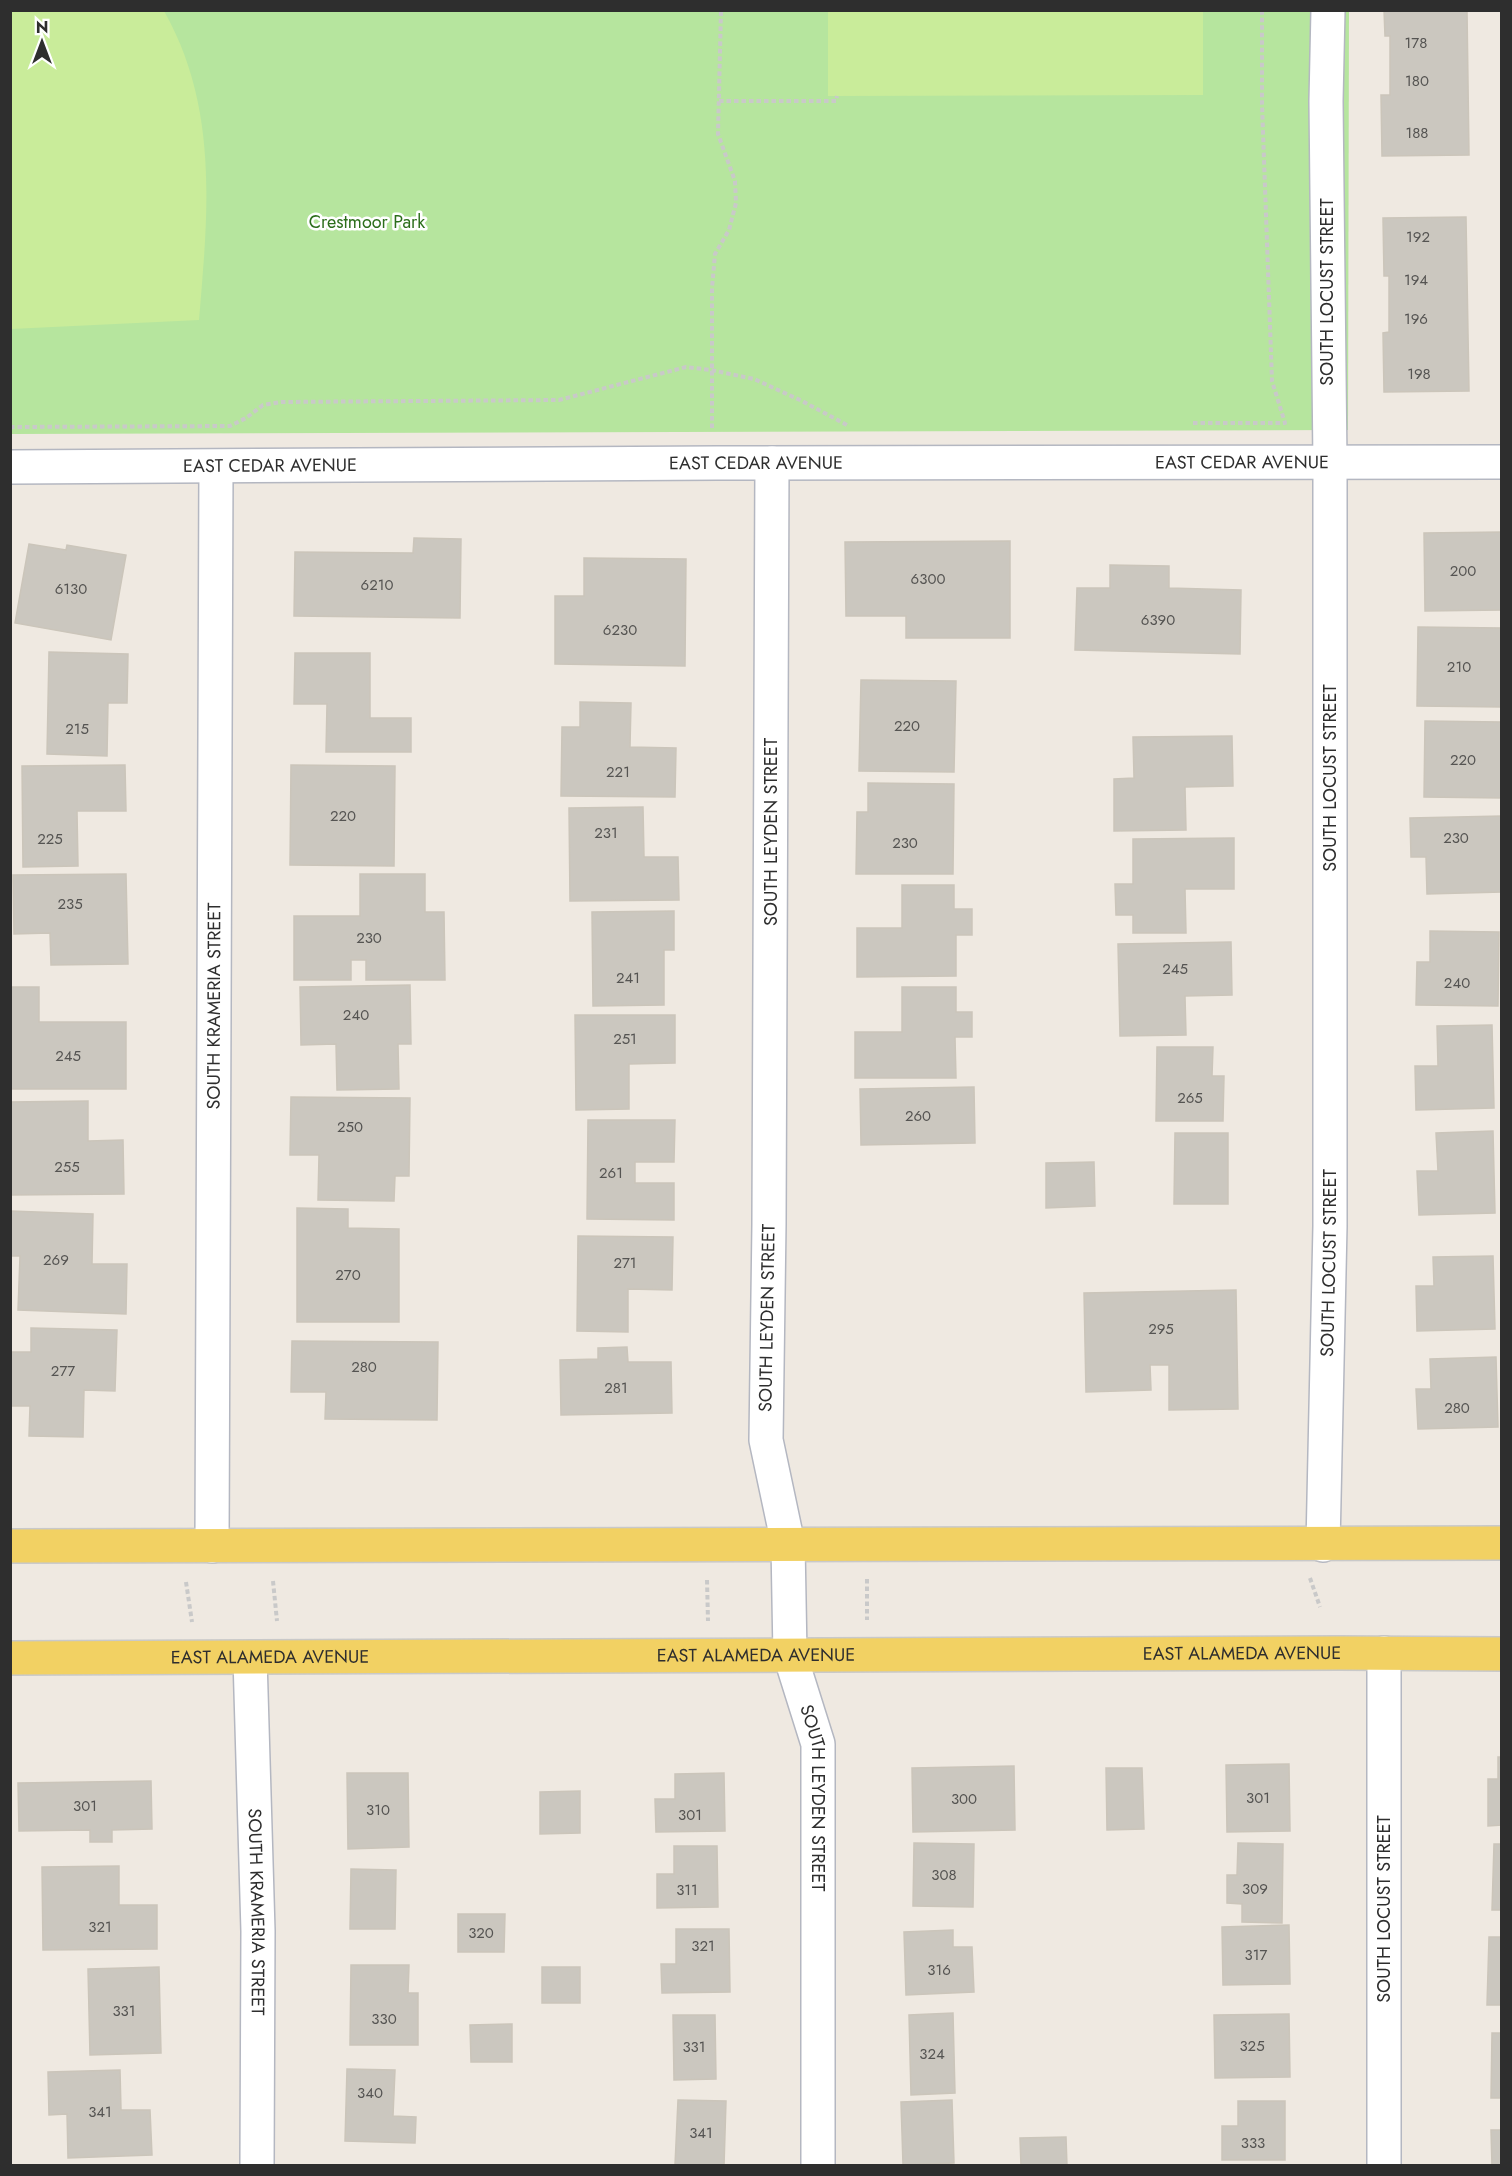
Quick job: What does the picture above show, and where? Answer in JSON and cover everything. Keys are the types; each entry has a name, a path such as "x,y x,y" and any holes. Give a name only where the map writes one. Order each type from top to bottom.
{"main road":[{"path":"10,1546 788,1544 1315,1557 1502,1543"},
{"name":"EAST ALAMEDA AVENUE","path":"10,1658 1502,1654"}],"street":[{"name":"SOUTH LOCUST STREET","path":"1315,1557 1330,1226 1328,10"},
{"name":"EAST CEDAR AVENUE","path":"10,467 1502,462"},
{"name":"SOUTH LEYDEN STREET","path":"772,464 766,1440 788,1544 790,1655 818,1744 818,2166"},
{"name":"SOUTH KRAMERIA STREET","path":"212,1546 216,467"},
{"name":"SOUTH LOCUST STREET","path":"1384,1653 1384,2166"},
{"name":"SOUTH KRAMERIA STREET","path":"250,1658 258,1931 257,2166"}],"path":[{"path":"712,432 712,288 715,254 729,230 736,202 735,181 718,135 721,10"},
{"path":"1190,423 1285,423 1272,381 1262,104 1262,10"},
{"path":"719,101 836,101 837,96"},
{"path":"10,427 230,426 246,418 263,405 281,402 559,400 686,367 754,379 802,401 845,425 857,425"},
{"path":"1315,1557 1320,1607"},
{"path":"707,1570 708,1621"},
{"path":"867,1570 867,1623"},
{"path":"272,1575 277,1628"},
{"path":"185,1580 193,1630"}],"green space":[{"path":"11,10 164,11 182,48 194,85 202,123 206,162 206,201 199,320 11,329"},
{"name":"Crestmoor Park","path":"10,11 1349,11 1348,430 11,434"},
{"path":"828,11 1203,11 1203,95 828,96"}],"building":[{"path":"1384,10 1467,10 1469,155 1382,156 1381,95 1390,95 1390,36 1385,36"},
{"path":"1466,217 1469,391 1384,392 1383,333 1389,332 1389,276 1384,276 1383,218"},
{"path":"1502,532 1502,610 1425,611 1424,533"},
{"path":"414,538 461,539 460,618 294,616 295,552 413,553"},
{"path":"1010,541 1010,638 906,638 906,616 846,616 845,542"},
{"path":"29,544 66,550 67,545 126,555 111,640 15,623"},
{"path":"584,558 686,559 685,666 555,664 555,596 584,596"},
{"path":"1110,565 1169,566 1169,588 1241,590 1240,654 1075,650 1077,588 1110,588"},
{"path":"1418,627 1502,628 1502,707 1417,706"},
{"path":"49,652 128,654 127,703 108,703 107,756 47,754"},
{"path":"295,653 370,653 370,718 411,718 411,752 326,752 327,704 294,704"},
{"path":"861,680 956,681 954,772 859,771"},
{"path":"580,702 631,703 630,747 676,748 675,797 561,796 562,727 580,727"},
{"path":"1425,721 1502,722 1502,798 1424,797"},
{"path":"1232,736 1233,786 1185,787 1186,830 1114,831 1114,779 1134,778 1133,737"},
{"path":"125,765 126,811 77,811 78,866 23,867 22,766"},
{"path":"291,765 395,766 394,866 290,865"},
{"path":"868,783 954,784 953,874 856,874 857,812 868,812"},
{"path":"643,807 644,857 678,857 679,900 570,901 569,808"},
{"path":"1502,816 1502,892 1427,894 1426,857 1411,857 1410,818"},
{"path":"1234,838 1234,889 1185,889 1186,933 1133,933 1133,915 1116,915 1115,884 1133,884 1133,839"},
{"path":"126,874 128,964 51,965 50,933 14,934 13,875"},
{"path":"360,874 425,874 425,912 444,912 445,980 366,980 366,960 351,960 351,980 294,980 294,916 360,916"},
{"path":"902,885 954,885 954,909 972,909 972,935 956,935 956,976 857,977 857,928 902,928"},
{"path":"674,911 674,950 664,950 664,1005 593,1006 592,912"},
{"path":"1430,931 1499,932 1498,1006 1416,1005 1417,962 1430,962"},
{"path":"1231,942 1232,995 1185,996 1186,1035 1120,1036 1118,944"},
{"path":"410,985 411,1044 398,1044 399,1089 337,1090 336,1044 301,1045 300,987"},
{"path":"10,987 39,987 39,1022 126,1022 126,1089 10,1089"},
{"path":"902,987 956,987 956,1012 972,1012 972,1037 955,1037 956,1078 855,1078 855,1032 902,1032"},
{"path":"575,1015 675,1015 675,1063 629,1064 629,1109 576,1110"},
{"path":"1492,1025 1494,1108 1416,1110 1415,1066 1438,1066 1437,1026"},
{"path":"1157,1047 1213,1047 1212,1076 1224,1076 1223,1121 1156,1121"},
{"path":"974,1087 975,1143 861,1145 860,1089"},
{"path":"291,1097 410,1098 409,1176 395,1176 394,1201 318,1200 319,1155 290,1155"},
{"path":"88,1101 88,1141 123,1140 124,1194 10,1195 10,1102"},
{"path":"588,1120 675,1120 674,1162 635,1162 635,1183 674,1183 674,1220 587,1219"},
{"path":"1493,1131 1495,1213 1419,1215 1417,1171 1438,1171 1436,1133"},
{"path":"1175,1133 1228,1133 1228,1204 1174,1204"},
{"path":"1094,1162 1095,1206 1046,1208 1046,1163"},
{"path":"297,1208 348,1209 348,1228 399,1229 399,1322 297,1322"},
{"path":"10,1211 93,1214 92,1264 127,1264 126,1314 18,1310 20,1256 10,1256"},
{"path":"578,1236 673,1237 672,1290 628,1289 628,1332 577,1331"},
{"path":"1493,1256 1495,1329 1417,1331 1416,1286 1434,1286 1433,1257"},
{"path":"1236,1290 1238,1409 1169,1410 1169,1365 1150,1365 1151,1390 1086,1392 1084,1293"},
{"path":"31,1328 117,1330 115,1391 84,1390 83,1437 29,1436 30,1406 10,1406 10,1352 31,1352"},
{"path":"292,1341 438,1342 437,1420 325,1419 326,1392 291,1392"},
{"path":"627,1347 628,1362 671,1362 672,1413 561,1415 560,1360 598,1359 598,1348"},
{"path":"1496,1357 1498,1427 1418,1429 1416,1389 1431,1389 1430,1359"},
{"path":"1498,1757 1502,1757 1502,1825 1488,1826 1488,1779 1498,1779"},
{"path":"1289,1764 1290,1831 1227,1832 1226,1765"},
{"path":"1014,1766 1015,1830 913,1832 912,1768"},
{"path":"1106,1768 1142,1768 1144,1829 1107,1830"},
{"path":"347,1773 408,1773 409,1847 348,1849"},
{"path":"724,1773 725,1831 656,1832 655,1799 675,1799 675,1774"},
{"path":"151,1781 152,1829 112,1830 112,1842 90,1842 90,1830 19,1831 18,1783"},
{"path":"580,1791 580,1833 540,1834 540,1792"},
{"path":"914,1843 974,1844 973,1907 913,1906"},
{"path":"1238,1843 1283,1844 1282,1923 1242,1922 1242,1904 1227,1903 1227,1875 1237,1875"},
{"path":"1494,1844 1502,1844 1502,1910 1492,1910"},
{"path":"674,1846 717,1846 718,1907 657,1908 657,1874 674,1874"},
{"path":"119,1866 119,1905 157,1905 157,1949 43,1950 42,1867"},
{"path":"351,1869 396,1870 395,1929 350,1929"},
{"path":"458,1914 505,1914 504,1952 458,1952"},
{"path":"1289,1925 1290,1984 1223,1985 1222,1927"},
{"path":"676,1929 729,1929 730,1992 662,1993 661,1964 676,1964"},
{"path":"953,1930 953,1947 972,1947 974,1992 906,1995 904,1932"},
{"path":"1489,1937 1502,1937 1502,2005 1487,2005"},
{"path":"351,1965 409,1965 408,1993 418,1993 418,2045 350,2045"},
{"path":"159,1967 161,2053 90,2055 88,1969"},
{"path":"542,1967 580,1967 580,2003 542,2003"},
{"path":"953,2013 955,2093 911,2095 909,2015"},
{"path":"1289,2014 1290,2077 1215,2078 1214,2015"},
{"path":"673,2015 715,2015 716,2079 674,2080"},
{"path":"512,2024 512,2062 471,2062 470,2025"},
{"path":"1492,2033 1502,2033 1502,2098 1491,2098"},
{"path":"347,2069 395,2070 393,2116 416,2117 415,2143 345,2141"},
{"path":"120,2070 121,2110 150,2110 152,2155 68,2158 67,2114 49,2115 48,2072"},
{"path":"678,2100 726,2101 724,2166 675,2165"},
{"path":"952,2100 954,2163 903,2165 901,2102"},
{"path":"1238,2101 1285,2101 1285,2160 1222,2160 1222,2126 1238,2126"},
{"path":"1491,2130 1502,2130 1502,2166 1492,2166"},
{"path":"1066,2137 1067,2166 1021,2166 1020,2138"}]}
